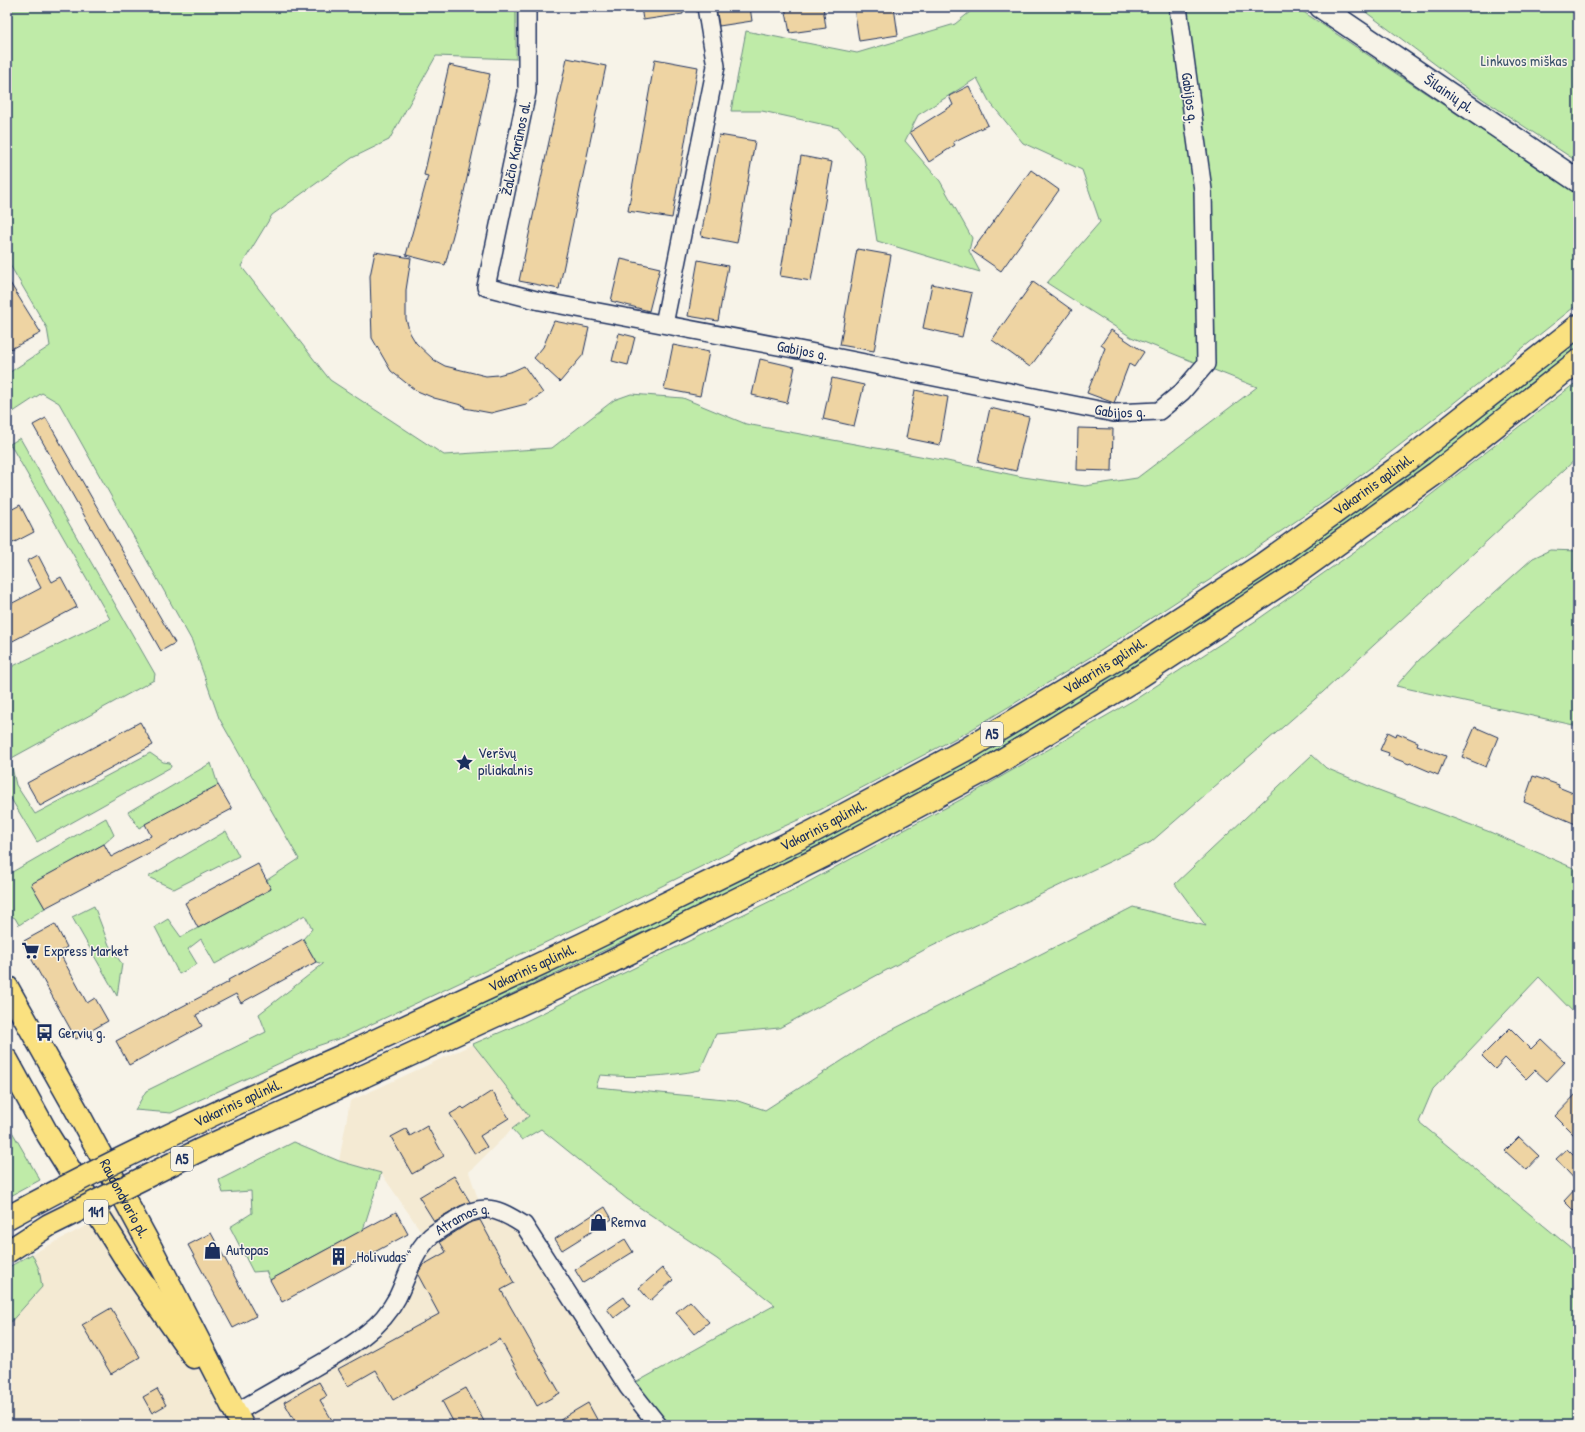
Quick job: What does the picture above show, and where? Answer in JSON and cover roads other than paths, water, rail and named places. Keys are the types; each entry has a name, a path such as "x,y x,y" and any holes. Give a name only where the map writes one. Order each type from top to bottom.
{"main road":[{"name":"Vakarinis aplinkl.","path":"7,1218 245,1099 351,1052 583,944 798,839 966,749 1117,659 1263,564 1404,463 1578,326"},
{"name":"Vakarinis aplinkl.","path":"7,1252 49,1225 200,1150 601,967 832,852 991,767 1142,676 1290,578 1436,473 1578,361"},
{"name":"Raudondvario pl.","path":"7,987 78,1112 150,1246 238,1419"},
{"name":"Raudondvario pl.","path":"7,1060 48,1135 129,1264 238,1419"}],"street":[{"name":"Žalčio Karūnos al.","path":"486,287 527,92 527,7"},
{"path":"664,324 716,66 706,7"},
{"name":"Gabijos g.","path":"486,287 540,301 816,353 1114,413 1159,410 1182,392 1206,364 1203,190 1178,7"},
{"name":"Šilainių pl.","path":"1321,7 1578,181"},
{"name":"Atramos g.","path":"238,1419 340,1353 368,1332 386,1314 396,1299 412,1262 427,1240 456,1219 481,1208 494,1210 508,1215 524,1225 628,1387 658,1425"}],"place":[{"name":"Veršvų piliakalnis","path":"465,762"},
{"name":"Express Market","path":"31,951"},
{"name":"Gervių g.","path":"45,1033"},
{"name":"Remva","path":"598,1222"},
{"name":"Autopas","path":"213,1250"},
{"name":"„Holivudas“","path":"339,1257"}],"park label":[{"name":"Linkuvos miškas","path":"1524,61"}]}
